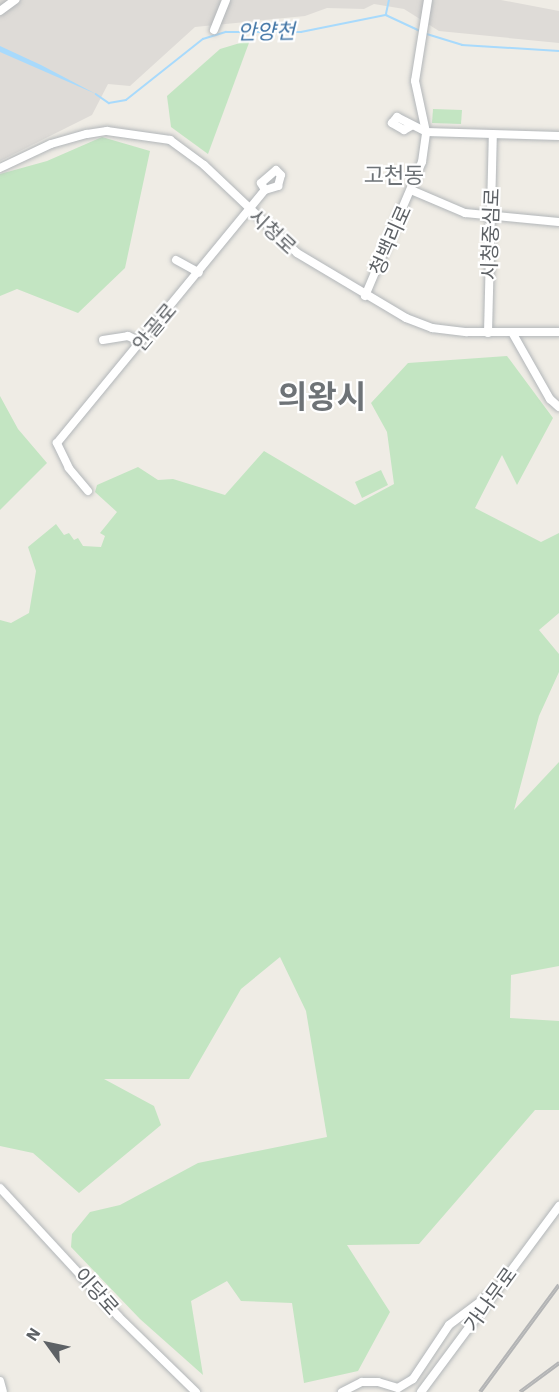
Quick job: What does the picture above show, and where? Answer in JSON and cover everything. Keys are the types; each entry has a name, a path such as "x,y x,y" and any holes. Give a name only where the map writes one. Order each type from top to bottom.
{"street":[{"path":"0,12 15,0"},
{"path":"214,30 226,0"},
{"name":"청백리로","path":"365,296 422,162 426,132 415,81 428,0"},
{"path":"411,126 426,132 559,136"},
{"name":"시청로","path":"0,168 51,144 87,134 107,131 170,140 204,165 315,267 365,296 432,328 513,334 559,332"},
{"name":"시청중심로","path":"488,333 493,134"},
{"name":"안골로","path":"88,491 69,468 57,443 265,190"},
{"path":"411,190 465,213 559,222"},
{"path":"176,260 199,273"},
{"path":"513,334 550,399 559,406"},
{"path":"103,340 128,336 141,342"},
{"name":"이당로","path":"0,1188 118,1316 196,1392"},
{"name":"가나무로","path":"421,1392 559,1206"},
{"path":"342,1392 362,1382 378,1382 398,1388 413,1379 449,1325 495,1291"},
{"path":"0,1381 3,1392"}],"shaded area":[{"path":"0,0 501,0 559,11 559,43 439,31 404,9 374,4 364,9 327,8 305,16 195,27 130,86 108,84 92,115 0,161"}],"green space":[{"path":"250,40 208,154 171,127 167,96 220,49"},
{"path":"433,109 462,110 461,124 432,123"},
{"path":"102,137 150,151 125,268 78,313 17,289 0,296 0,174 47,161"},
{"path":"507,356 553,418 517,485 502,455 475,508 541,542 559,533 559,613 539,630 559,654 559,672 539,716 514,810 559,762 559,966 511,975 510,1018 559,1021 559,1110 535,1110 419,1244 347,1245 390,1312 358,1371 304,1383 292,1303 241,1301 227,1281 191,1301 203,1375 140,1319 71,1247 72,1234 90,1212 120,1205 198,1163 327,1137 306,1011 280,957 241,989 189,1079 104,1079 154,1106 161,1125 79,1193 33,1153 0,1146 0,620 11,623 29,613 36,571 28,547 56,524 64,535 69,533 74,540 78,538 83,546 101,547 105,536 100,533 117,512 95,492 97,485 138,467 158,480 173,479 225,495 264,451 355,505 394,484 387,432 371,403 408,363"},
{"path":"0,396 18,429 47,463 0,510"},
{"path":"381,470 388,485 362,498 355,482"}],"water":[{"path":"0,46 41,65 96,94 0,52"}],"waterway":[{"path":"386,14 389,0"},
{"name":"안양천","path":"96,94 109,103 126,100 203,39 226,32 301,32 386,15 420,31"},
{"name":"안양천","path":"427,34 462,45 559,51"}],"railway":[{"path":"480,1392 559,1285"},
{"path":"520,1392 559,1363"}],"district":[{"name":"고천동","path":"394,175"},
{"name":"의왕시","path":"322,396"}]}
